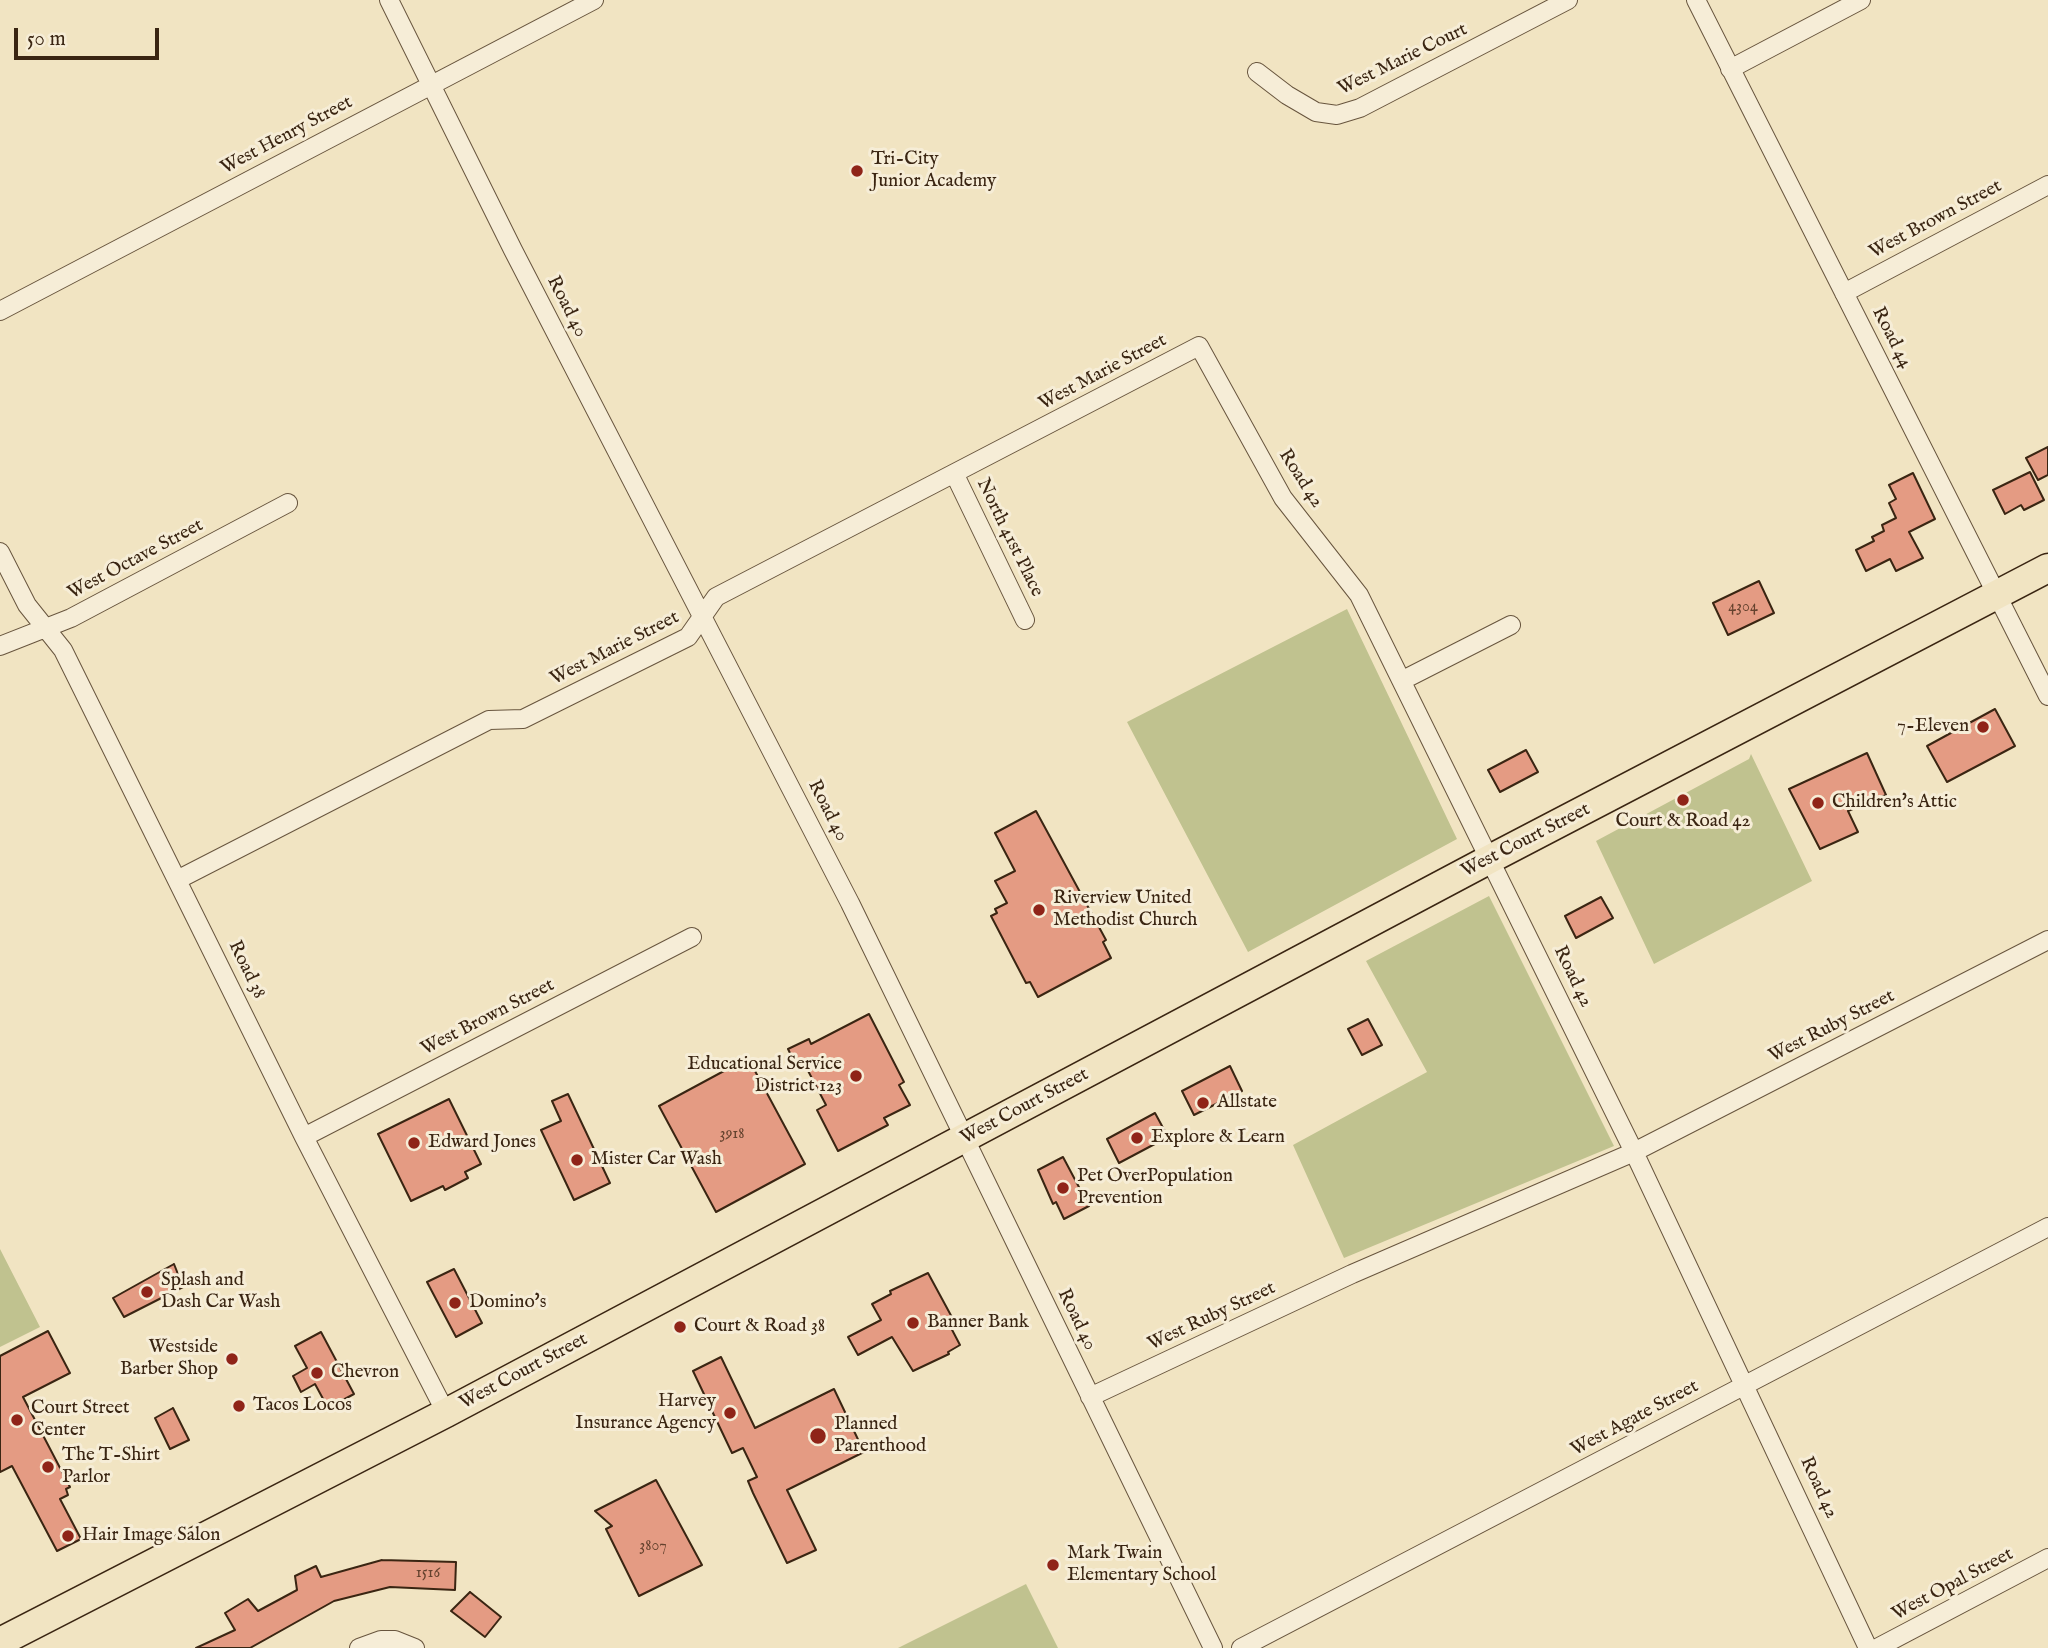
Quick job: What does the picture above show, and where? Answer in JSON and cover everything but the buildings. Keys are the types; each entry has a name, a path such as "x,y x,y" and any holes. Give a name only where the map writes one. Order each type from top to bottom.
{"main road":[{"name":"West Court Street","path":"0,1642 446,1413 1490,859 2048,568"}],"street":[{"name":"Road 40","path":"388,0 850,903 1213,1648"},
{"name":"West Henry Street","path":"0,311 594,0"},
{"name":"West Marie Court","path":"1258,72 1287,95 1316,112 1337,115 1360,108 1568,0"},
{"name":"Road 44","path":"1696,0 2048,695"},
{"path":"1730,69 1861,0"},
{"name":"West Brown Street","path":"1844,293 2048,185"},
{"name":"West Marie Street","path":"179,880 489,720 523,719 688,638 716,597 1199,346"},
{"name":"Road 42","path":"1199,346 1283,498 1359,595 1403,680 1746,1385 1868,1648"},
{"name":"North 41st Place","path":"955,475 1025,620"},
{"name":"West Octave Street","path":"0,646 71,618 288,503"},
{"name":"Road 38","path":"0,552 27,606 63,650 304,1137 446,1413"},
{"path":"1403,680 1511,625"},
{"name":"West Brown Street","path":"304,1137 692,936"},
{"name":"West Ruby Street","path":"1090,1397 1352,1274 1634,1152 2048,940"},
{"name":"West Agate Street","path":"1241,1648 2048,1227"},
{"name":"West Opal Street","path":"1877,1648 2048,1558"},
{"path":"359,1648 381,1640 410,1645"}],"green space":[{"path":"1347,609 1457,839 1248,952 1127,722"},
{"path":"1751,754 1812,881 1654,964 1596,841 1749,759"},
{"path":"1489,896 1614,1146 1344,1258 1293,1145 1427,1072 1366,961"},
{"path":"0,1249 40,1327 0,1347"},
{"path":"1026,1584 1058,1648 898,1648"}],"place":[{"name":"Tri-City Junior Academy","path":"857,171"},
{"name":"7-Eleven","path":"1983,727"},
{"name":"Court & Road 42","path":"1683,800"},
{"name":"Children's Attic","path":"1818,803"},
{"name":"Riverview United Methodist Church","path":"1039,910"},
{"name":"Educational Service District 123","path":"856,1076"},
{"name":"Allstate","path":"1203,1103"},
{"name":"Explore & Learn","path":"1137,1138"},
{"name":"Edward Jones","path":"414,1143"},
{"name":"Mister Car Wash","path":"577,1160"},
{"name":"Pet OverPopulation Prevention","path":"1063,1188"},
{"name":"Splash and Dash Car Wash","path":"147,1292"},
{"name":"Domino's","path":"455,1303"},
{"name":"Banner Bank","path":"913,1323"},
{"name":"Court & Road 38","path":"680,1327"},
{"name":"Westside Barber Shop","path":"232,1359"},
{"name":"Chevron","path":"317,1373"},
{"name":"Tacos Locos","path":"239,1406"},
{"name":"Harvey Insurance Agency","path":"730,1413"},
{"name":"Court Street Center","path":"17,1420"},
{"name":"Planned Parenthood","path":"818,1436"},
{"name":"The T-Shirt Parlor","path":"48,1467"},
{"name":"Hair Image Salon","path":"68,1536"},
{"name":"Mark Twain Elementary School","path":"1053,1565"}]}
